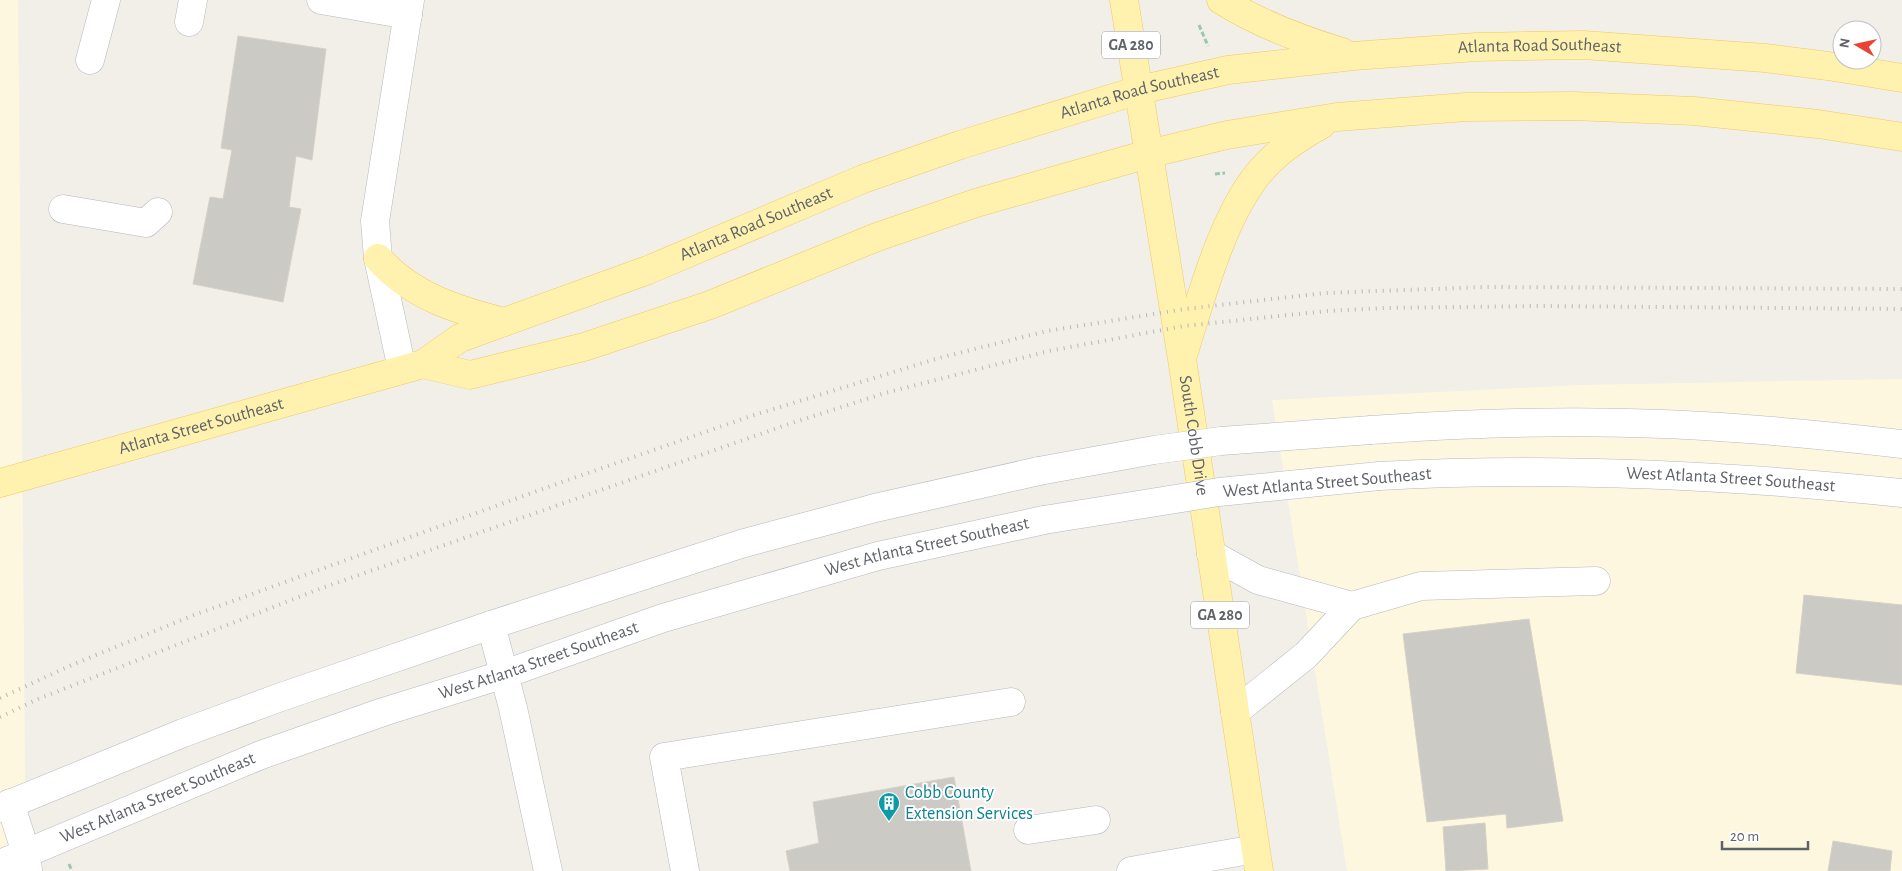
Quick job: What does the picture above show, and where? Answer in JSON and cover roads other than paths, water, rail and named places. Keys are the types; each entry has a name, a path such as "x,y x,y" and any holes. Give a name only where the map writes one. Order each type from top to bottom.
{"main road":[{"name":"South Cobb Drive","path":"1124,0 1182,359 1257,860"},
{"path":"1221,0 1247,16 1304,41 1353,56"},
{"name":"Atlanta Road Southeast","path":"413,367 460,338 648,270 863,179 960,144 1138,90 1228,70 1353,56 1476,47 1583,45 1765,58 1902,78"},
{"path":"413,367 470,375 584,348 710,305 877,237 976,202 1148,154 1227,135 1337,117 1466,107 1574,106 1694,111 1818,124 1902,138"},
{"path":"1182,359 1210,272 1230,221 1257,175 1290,144 1337,117"},
{"path":"378,258 400,279 428,296 453,308 504,322"},
{"name":"Atlanta Street Southeast","path":"0,483 413,367"}],"street":[{"path":"90,60 106,0"},
{"path":"321,0 409,7 375,221 378,258 413,367"},
{"path":"63,209 146,223 158,212"},
{"path":"27,862 5,805 183,733 281,696 491,625 741,544 794,528 875,508 1039,471 1154,450 1221,441 1371,430 1497,424 1664,424 1827,435 1902,444"},
{"name":"West Atlanta Street Southeast","path":"0,864 27,862 261,755 382,712 505,674 663,618 813,574 934,543 1044,520 1220,492 1379,476 1488,472 1681,474 1806,483 1902,493"},
{"path":"1211,554 1258,580 1352,606"},
{"path":"1235,712 1306,655 1352,606 1421,586 1596,581"},
{"path":"491,625 505,674 548,871"},
{"path":"685,871 664,757 1010,702"},
{"path":"1028,830 1096,820"},
{"path":"1131,871 1257,860"}],"railway":[{"path":"0,698 74,664 194,615 565,481 751,416 939,358 1047,331 1185,309 1325,293 1484,287 1902,289"},
{"path":"0,717 38,699 322,588 789,424 885,393 1049,351 1184,326 1327,311 1385,308 1539,306 1902,309"}],"place":[{"name":"Cobb County Extension Services","path":"889,822"}]}
